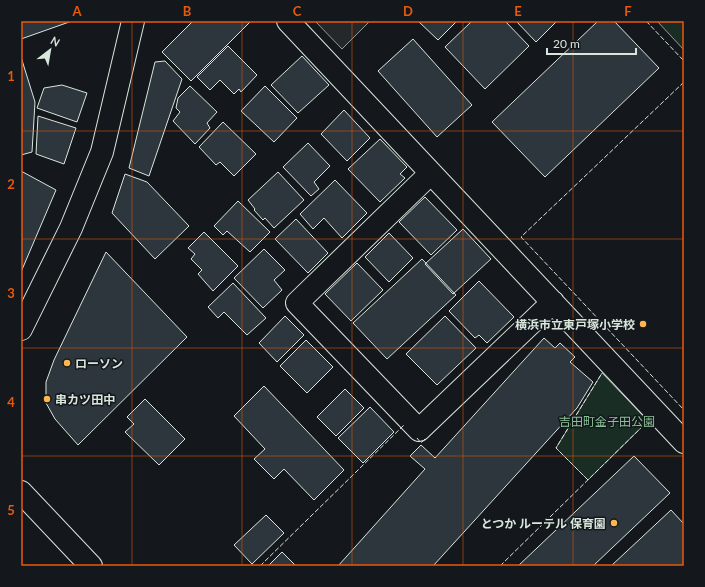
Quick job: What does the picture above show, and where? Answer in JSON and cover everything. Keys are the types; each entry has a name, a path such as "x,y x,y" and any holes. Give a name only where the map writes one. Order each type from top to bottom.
{"street":[{"path":"21,329 71,228 102,152 133,21"},
{"path":"288,21 684,442"},
{"path":"431,173 297,303 419,430 553,302"},
{"path":"21,492 91,566"}],"green space":[{"path":"657,21 684,21 684,50"},
{"name":"吉田町金子田公園","path":"602,373 648,421 588,480 556,448"}],"shaded area":[{"path":"315,21 370,21 342,49"}],"building":[{"path":"21,21 72,21 21,39"},
{"path":"193,21 251,21 191,81 162,52"},
{"path":"418,21 457,21 438,40"},
{"path":"472,21 505,21 529,46 485,89 445,47"},
{"path":"516,21 557,21 536,42"},
{"path":"598,21 614,21 659,68 545,177 492,122"},
{"path":"413,39 472,105 437,137 378,71"},
{"path":"228,46 257,75 241,92 239,89 234,94 220,80 210,90 197,77"},
{"path":"302,56 329,85 298,113 271,85"},
{"path":"21,57 35,102 32,152 21,155"},
{"path":"165,61 182,79 149,176 129,168 155,62"},
{"path":"62,85 87,93 77,122 37,108 44,88"},
{"path":"190,86 217,112 207,123 210,128 195,144 173,121 180,112 176,108 178,98"},
{"path":"265,86 297,118 274,142 241,111"},
{"path":"344,110 370,138 347,161 321,134"},
{"path":"38,116 76,128 64,164 36,154"},
{"path":"223,122 256,154 234,176 220,162 216,165 199,147"},
{"path":"380,139 407,167 400,174 405,178 380,202 348,169"},
{"path":"308,143 330,166 314,182 319,189 311,196 283,167"},
{"path":"21,171 56,190 21,272"},
{"path":"278,172 304,200 274,228 265,218 263,220 248,200"},
{"path":"125,174 147,182 189,226 155,259 112,213"},
{"path":"335,180 367,213 342,238 324,218 313,229 300,214"},
{"path":"425,197 457,230 431,255 399,222"},
{"path":"238,201 270,232 250,252 227,231 223,235 214,226"},
{"path":"296,219 328,253 308,273 275,239"},
{"path":"463,229 491,259 453,294 425,264"},
{"path":"204,232 238,266 213,291 198,274 202,270 191,259 195,254 188,248"},
{"path":"389,233 413,258 389,282 365,257"},
{"path":"264,249 285,270 274,280 282,290 263,308 234,278"},
{"path":"106,252 187,337 78,445 55,419 46,403 46,382 54,360"},
{"path":"422,259 456,295 387,359 353,323"},
{"path":"357,263 383,290 351,321 325,294"},
{"path":"479,281 514,317 487,343 479,335 475,338 449,311"},
{"path":"233,283 266,318 247,335 224,312 218,318 208,307"},
{"path":"285,316 304,335 277,362 259,343"},
{"path":"445,316 476,348 437,385 406,354"},
{"path":"544,338 555,348 560,343 575,357 570,362 593,382 577,408 433,566 338,566 425,469 410,456 421,445 435,458"},
{"path":"306,340 333,367 307,393 280,366"},
{"path":"264,386 344,470 314,500 284,469 274,479 254,459 265,449 234,416"},
{"path":"345,389 364,408 336,436 317,417"},
{"path":"145,399 185,439 159,465 125,432 134,424 127,417"},
{"path":"370,407 394,432 363,463 338,438"},
{"path":"634,456 670,493 593,566 518,566"},
{"path":"671,510 684,524 684,566 611,566"},
{"path":"266,515 284,533 252,564 234,545"},
{"path":"282,552 296,566 268,566"}],"fence":[{"path":"646,21 684,61"},
{"path":"684,82 521,237 684,410"},
{"path":"588,480 556,448 602,373"},
{"path":"500,566 648,421"},
{"path":"260,566 404,425"},
{"path":"417,438 421,443 425,439"}],"place":[{"name":"横浜市立東戸塚小学校","path":"643,324"},
{"name":"ローソン","path":"67,363"},
{"name":"串カツ田中","path":"47,399"},
{"name":"とつか ルーテル 保育園","path":"614,523"}]}
